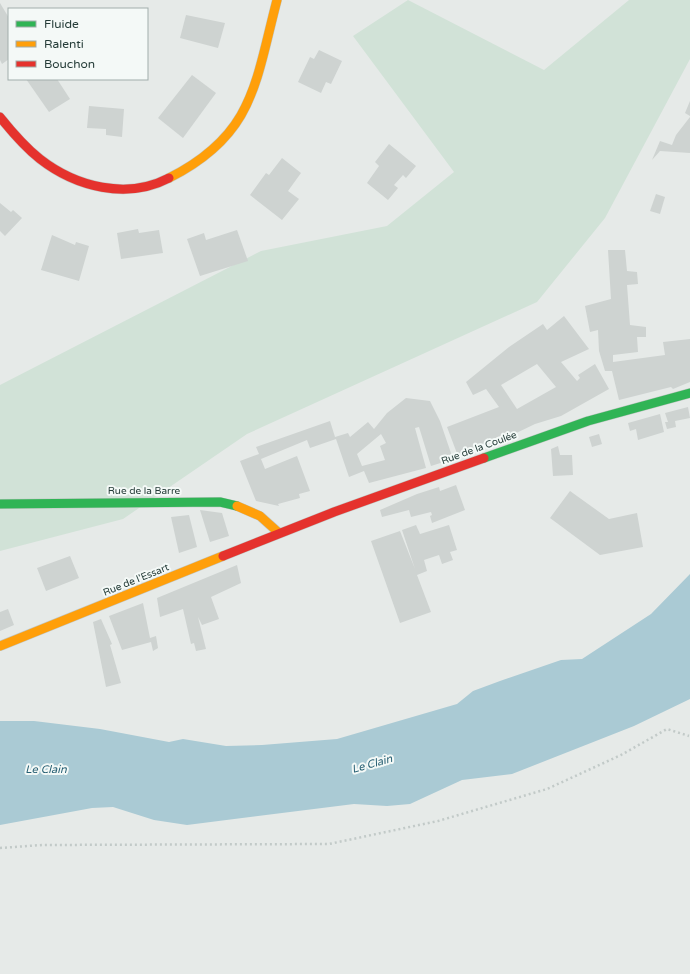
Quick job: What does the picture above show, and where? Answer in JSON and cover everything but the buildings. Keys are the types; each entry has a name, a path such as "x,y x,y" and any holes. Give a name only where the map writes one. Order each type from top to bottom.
{"main road":[{"path":"0,117 14,136 35,157 57,172 80,183 98,188 120,191 136,190 159,184 180,174 200,161 215,148 240,120 252,91 277,0"},
{"name":"Rue de la Coulée","path":"279,533 588,421 690,394"},
{"name":"Rue de la Barre","path":"0,504 220,502 238,506 261,517 273,525 279,533"},
{"name":"Rue de l'Essart","path":"0,646 279,533"}],"path":[{"path":"0,848 42,845 329,844 438,821 547,789 621,755 667,729 690,736"}],"green space":[{"path":"408,0 544,70 629,0 690,0 690,59 605,218 537,302 247,434 123,519 0,551 0,385 261,251 387,226 454,172 353,36"}],"water":[{"name":"Le Clain","path":"690,574 690,699 634,726 512,774 462,780 410,804 387,806 354,804 187,825 154,820 113,807 92,808 0,825 0,721 34,721 100,729 169,742 183,739 226,746 262,745 337,739 457,704 473,691 561,660 582,659 651,614"}],"traffic: fast":[{"path":"484,458 588,421 690,393"},
{"path":"0,504 220,502 237,506"}],"traffic: slow":[{"path":"169,178 197,161 219,144 235,125 247,104 256,82 277,0"},
{"path":"237,506 260,516 279,533"},
{"path":"0,646 223,556"}],"traffic: jam":[{"path":"0,117 19,139 40,159 69,177 102,187 119,189 153,185 169,178"},
{"path":"223,556 334,512 484,458"}]}
